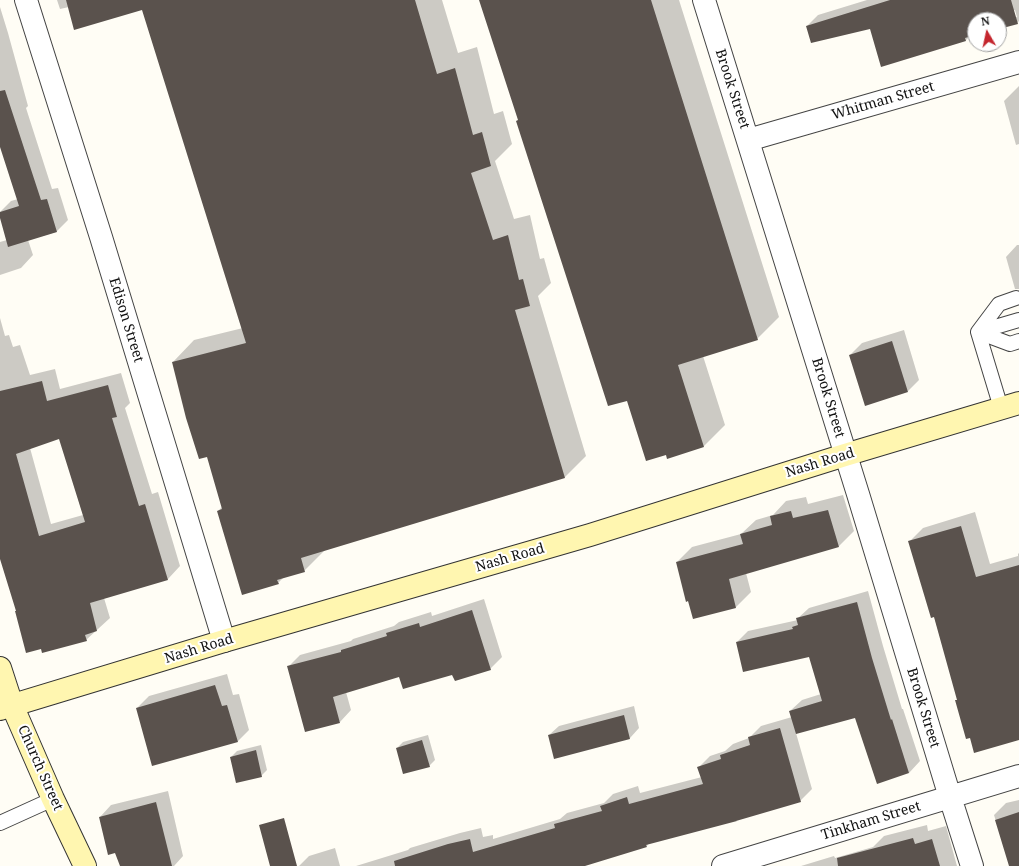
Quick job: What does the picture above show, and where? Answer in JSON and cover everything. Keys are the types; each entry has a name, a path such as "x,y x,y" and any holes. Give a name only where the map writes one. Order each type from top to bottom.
{"main road":[{"name":"Nash Road","path":"6,707 224,641 590,535 845,455 1010,406"},
{"name":"Church Street","path":"0,668 6,707 54,800 81,865"}],"street":[{"name":"Edison Street","path":"26,0 101,237 224,641"},
{"name":"Brook Street","path":"704,0 972,866"},
{"name":"Whitman Street","path":"748,140 1019,62"},
{"name":"Tinkham Street","path":"723,866 1019,776"}],"lane":[{"path":"978,332 998,304 1016,298"},
{"path":"978,332 1019,320"},
{"path":"978,332 1010,344 1019,341"},
{"path":"978,332 1010,406"},
{"path":"0,823 54,800"}],"building":[{"path":"66,0 415,0 437,74 455,68 473,135 482,132 491,166 471,173 493,240 508,235 519,280 523,279 530,306 515,310 565,478 301,558 305,572 277,580 279,584 242,595 217,511 222,509 207,457 199,459 186,418 172,362 246,343 142,10 74,30"},
{"path":"479,0 651,0 758,340 678,365 704,447 667,459 666,455 646,461 627,401 608,406 516,121 518,120"},
{"path":"890,0 1011,0 1018,24 1007,27 1007,12 967,12 966,41 881,67 870,29 811,43 806,26"},
{"path":"5,90 41,200 47,199 57,232 8,247 0,218 0,212 19,206 0,147 0,91"},
{"path":"892,341 908,392 865,406 849,355"},
{"path":"42,381 47,401 108,385 117,417 112,418 139,506 145,504 168,580 90,603 97,631 85,635 87,641 42,653 41,649 26,653 16,611 0,559 0,391","holes":["59,439 85,522 39,536 16,454"]},
{"path":"828,510 839,547 729,579 736,608 693,619 688,601 686,602 676,562 743,544 740,534 772,525 770,516 791,511 793,518"},
{"path":"961,526 976,577 1019,565 1019,740 974,753 970,738 966,739 934,617 931,618 908,541"},
{"path":"857,602 872,658 909,773 877,784 855,718 796,734 789,711 822,701 809,657 743,672 736,642 793,629 792,627 798,625 796,618"},
{"path":"472,610 491,670 455,681 452,675 403,689 399,677 333,697 340,723 305,732 287,666 341,652 341,650 387,636 386,633 419,623 420,627"},
{"path":"215,685 222,706 227,705 238,742 152,766 136,708"},
{"path":"624,715 630,739 554,759 548,735"},
{"path":"780,728 801,802 646,845 647,847 585,866 395,866 394,861 448,844 470,839 473,852 555,828 554,824 602,811 600,806 627,797 629,804 703,784 697,767 721,759 720,755 750,745 748,737"},
{"path":"422,740 430,767 403,774 396,748"},
{"path":"256,750 262,777 236,783 230,757"},
{"path":"156,802 172,866 120,866 115,853 108,855 99,817"},
{"path":"1019,812 1019,866 1009,866 995,820"},
{"path":"284,818 297,866 270,866 259,825"},
{"path":"913,838 915,844 932,839 940,866 838,866 837,858"}]}
